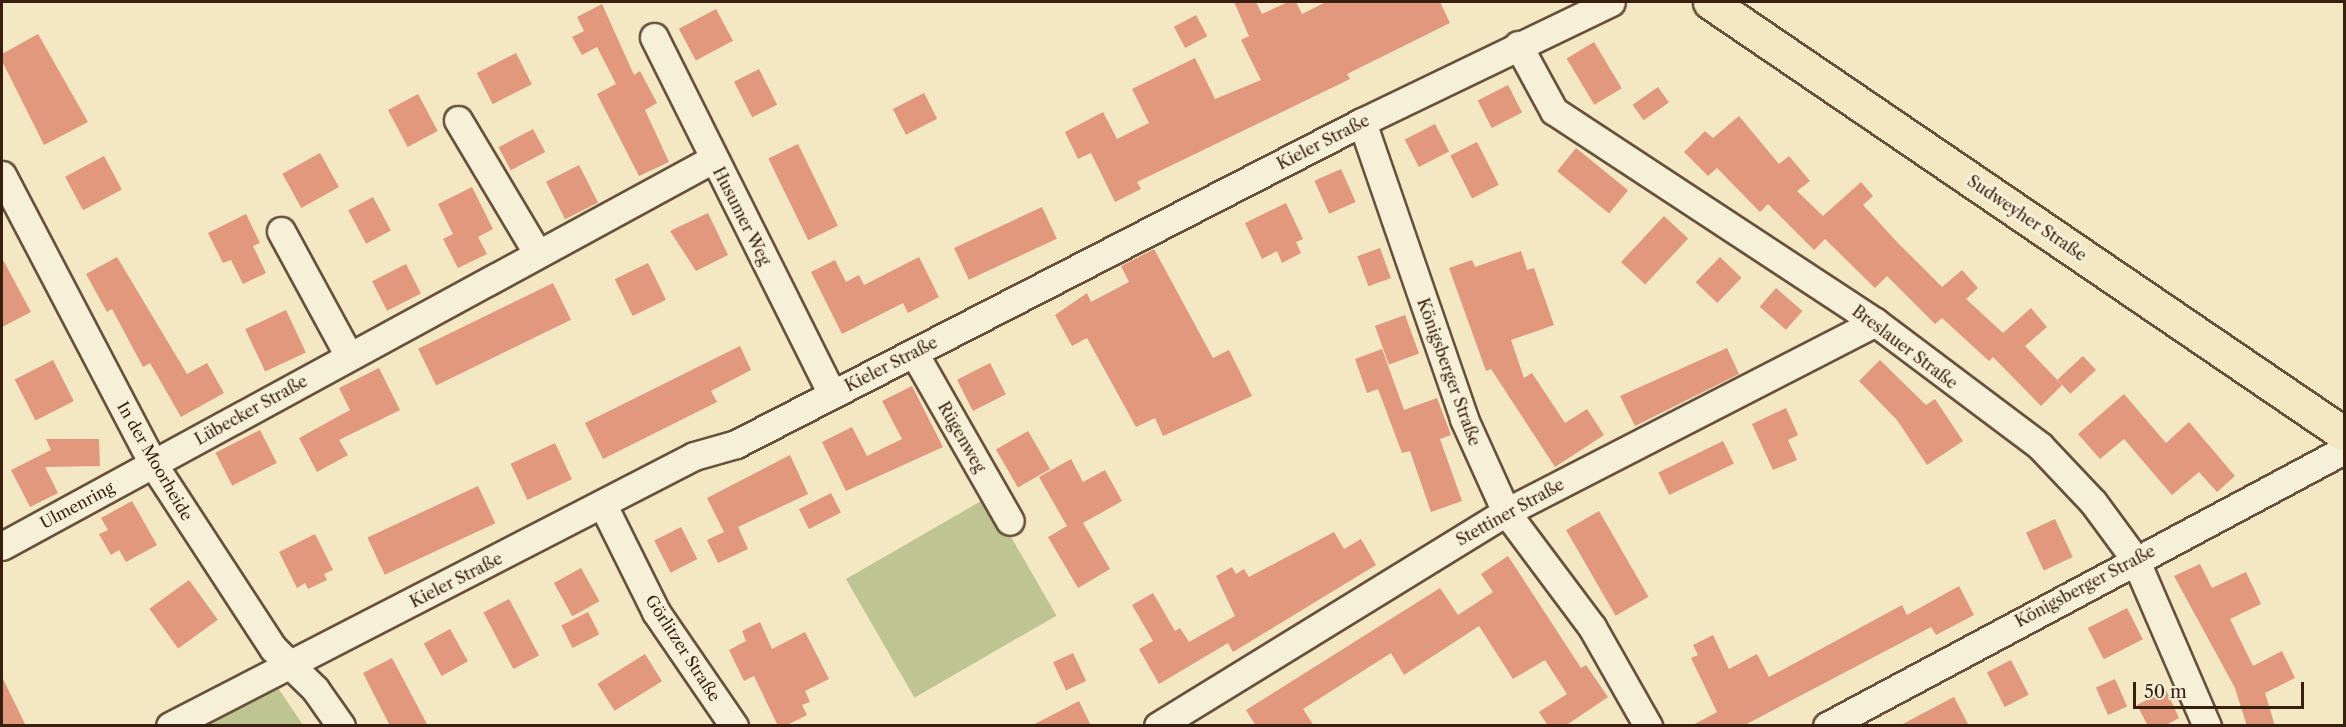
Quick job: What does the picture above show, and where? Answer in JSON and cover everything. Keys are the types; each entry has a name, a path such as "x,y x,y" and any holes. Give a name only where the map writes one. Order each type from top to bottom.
{"main road":[{"name":"Sudweyher Straße","path":"1710,2 2344,434"}],"street":[{"name":"Kieler Straße","path":"170,726 603,505 694,456 736,444 1362,122 1611,2"},
{"name":"Husumer Weg","path":"654,37 832,394"},
{"name":"Breslauer Straße","path":"1518,45 1554,111 1875,322 2040,446 2093,502 2134,559 2207,726"},
{"path":"458,120 536,251"},
{"name":"Königsberger Straße","path":"1362,122 1464,419 1506,512 1592,627 1648,726"},
{"name":"Lübecker Straße","path":"153,464 536,251 713,159"},
{"name":"In der Moorheide","path":"2,175 153,464 273,648 315,689 341,726"},
{"path":"281,231 349,356"},
{"name":"Stettiner Straße","path":"1158,726 1506,512 1875,322"},
{"name":"Rügenweg","path":"914,353 1010,521"},
{"name":"Königsberger Straße","path":"1827,726 2134,559 2344,450"},
{"name":"Ulmenring","path":"2,546 153,464"},
{"name":"Görlitzer Straße","path":"603,505 657,612 734,726"}],"green space":[{"path":"988,497 1056,616 914,698 846,579"},
{"path":"278,688 303,725 203,725"}],"building":[{"path":"1234,2 1256,2 1262,14 1288,2 1296,2 1302,14 1326,2 1440,2 1450,23 1347,74 1350,79 1137,182 1141,189 1115,202 1091,153 1078,159 1065,132 1103,112 1117,139 1149,123 1132,89 1195,58 1215,99 1261,80 1241,40 1249,36"},
{"path":"602,4 634,75 640,71 657,103 645,110 669,162 639,176 597,94 616,84 597,47 582,55 572,37 584,31 577,17"},
{"path":"716,9 733,41 696,61 679,29"},
{"path":"1196,15 1207,36 1185,48 1174,27"},
{"path":"38,34 88,122 44,145 2,61 2,54"},
{"path":"1594,42 1622,88 1594,105 1567,58"},
{"path":"516,53 532,84 493,104 477,73"},
{"path":"759,69 777,105 752,117 734,82"},
{"path":"1508,85 1522,113 1492,128 1478,100"},
{"path":"1658,87 1669,103 1644,120 1633,105"},
{"path":"924,93 937,119 906,135 893,109"},
{"path":"418,94 438,131 408,147 388,110"},
{"path":"1739,116 1779,164 1789,156 1810,181 1797,191 1823,216 1861,182 1873,196 1863,205 1897,242 1942,287 1962,270 1978,288 1966,299 2003,333 2031,308 2047,327 2025,346 2062,385 2041,406 1993,357 1989,361 1942,318 1935,324 1887,276 1875,288 1825,239 1814,250 1768,204 1760,212 1717,168 1708,176 1684,152 1705,131 1713,138"},
{"path":"1435,124 1449,152 1419,167 1405,139"},
{"path":"533,129 545,152 511,170 499,147"},
{"path":"1477,142 1499,185 1472,198 1450,156"},
{"path":"798,144 838,226 808,240 768,158"},
{"path":"1576,148 1628,190 1609,213 1557,171"},
{"path":"320,153 339,187 301,208 282,174"},
{"path":"104,156 122,190 83,210 65,177"},
{"path":"579,165 598,202 565,219 546,182"},
{"path":"1341,169 1356,202 1329,214 1315,181"},
{"path":"472,187 493,229 478,237 487,254 458,268 443,239 453,234 438,204"},
{"path":"373,197 391,231 366,244 348,210"},
{"path":"1286,203 1303,239 1296,242 1301,253 1282,263 1277,251 1262,259 1245,223"},
{"path":"1042,207 1057,239 969,280 954,248"},
{"path":"708,213 728,255 696,271 670,231"},
{"path":"246,214 260,243 253,246 266,273 243,284 231,260 223,263 208,233"},
{"path":"1664,216 1688,239 1645,285 1621,262"},
{"path":"1380,248 1391,278 1368,286 1357,256"},
{"path":"1154,249 1213,358 1229,350 1252,396 1163,436 1155,418 1136,427 1087,338 1072,346 1055,315 1087,293 1091,302 1129,282 1121,266"},
{"path":"1521,251 1527,270 1534,268 1554,325 1511,340 1524,378 1532,373 1565,423 1587,409 1604,435 1555,467 1491,369 1486,371 1449,268 1472,260 1475,267"},
{"path":"117,257 187,374 207,363 224,393 181,417 150,363 143,367 112,309 107,312 86,274"},
{"path":"919,257 939,297 908,313 903,303 842,334 811,272 835,260 846,282 859,275 864,285"},
{"path":"1720,257 1742,278 1717,303 1696,282"},
{"path":"2,258 31,312 2,327"},
{"path":"648,263 666,300 633,316 615,279"},
{"path":"406,264 421,293 387,311 372,281"},
{"path":"553,283 571,320 436,386 418,349"},
{"path":"1776,288 1802,311 1786,330 1760,307"},
{"path":"286,310 306,353 265,372 245,329"},
{"path":"1405,315 1419,354 1389,364 1375,326"},
{"path":"740,346 751,370 711,391 717,402 603,459 585,423"},
{"path":"1727,348 1739,374 1635,426 1620,396"},
{"path":"1382,349 1404,410 1437,398 1451,435 1440,439 1462,501 1431,512 1410,451 1402,453 1378,389 1367,393 1355,359"},
{"path":"2083,356 2096,370 2070,394 2057,380"},
{"path":"53,360 74,401 36,421 15,380"},
{"path":"1880,360 1926,405 1935,399 1963,441 1927,465 1897,420 1859,381"},
{"path":"990,363 1006,394 973,411 957,380"},
{"path":"379,368 400,410 339,440 348,455 317,472 299,438 350,410 339,388"},
{"path":"912,386 943,447 846,491 822,442 852,427 867,456 902,439 882,401"},
{"path":"2124,394 2166,443 2189,422 2235,476 2217,492 2199,472 2172,495 2124,439 2100,459 2078,434"},
{"path":"1786,408 1798,435 1788,440 1797,460 1773,470 1752,424"},
{"path":"260,430 277,463 232,486 215,453"},
{"path":"1028,431 1050,469 1018,488 996,450"},
{"path":"46,439 99,439 100,466 45,467 58,493 30,507 11,470 51,450"},
{"path":"1723,441 1734,463 1669,495 1658,473"},
{"path":"555,443 572,479 527,500 511,464"},
{"path":"790,455 808,494 738,527 748,549 718,563 707,540 724,532 707,498"},
{"path":"1071,459 1083,482 1105,470 1122,501 1083,523 1110,569 1078,588 1048,537 1067,526 1039,477"},
{"path":"478,486 495,523 385,575 367,538"},
{"path":"831,493 841,513 809,529 799,509"},
{"path":"132,501 157,545 126,562 119,550 111,555 99,534 108,530 101,518"},
{"path":"1599,511 1648,597 1616,616 1566,530"},
{"path":"2055,519 2073,557 2044,571 2026,533"},
{"path":"681,527 697,559 671,573 654,541"},
{"path":"1334,532 1344,549 1361,539 1376,565 1233,652 1228,643 1159,684 1139,649 1153,641 1132,605 1153,593 1175,631 1180,628 1189,642 1235,616 1216,576 1232,567 1236,574 1244,569 1249,577"},
{"path":"315,534 333,570 324,574 327,580 308,589 305,583 297,588 279,552"},
{"path":"1508,556 1581,668 1586,665 1608,697 1565,726 1548,726 1539,712 1567,694 1545,660 1513,679 1479,626 1404,675 1391,653 1303,709 1314,726 1256,726 1246,710 1440,588 1458,615 1493,592 1481,574"},
{"path":"2200,564 2212,588 2246,572 2261,604 2230,619 2253,666 2282,651 2295,678 2265,693 2275,726 2247,726 2235,688 2174,576"},
{"path":"581,568 599,601 572,616 554,583"},
{"path":"189,580 218,620 178,648 149,609"},
{"path":"1959,586 1974,615 1936,635 1931,627 1743,726 1691,726 1717,712 1691,658 1698,655 1693,645 1713,635 1729,669 1757,654 1769,677 1902,605 1907,615"},
{"path":"509,599 539,656 513,669 483,613"},
{"path":"2127,608 2143,639 2104,659 2088,628"},
{"path":"588,612 599,634 573,648 561,626"},
{"path":"760,622 772,649 805,632 829,679 805,691 810,702 802,705 807,715 785,726 778,726 754,676 744,681 729,650 746,641 742,631"},
{"path":"450,629 468,661 442,676 424,644"},
{"path":"1073,653 1086,681 1066,690 1053,662"},
{"path":"645,654 662,681 614,711 598,684"},
{"path":"392,658 428,726 390,726 363,673"},
{"path":"2011,660 2029,695 2005,707 1987,672"},
{"path":"2,677 26,726 2,726"},
{"path":"2115,679 2127,706 2108,715 2096,688"},
{"path":"2166,690 2179,718 2164,726 2148,726 2137,705"},
{"path":"1954,697 1969,726 1899,726 1931,709"},
{"path":"1079,701 1091,726 1031,726"}]}
